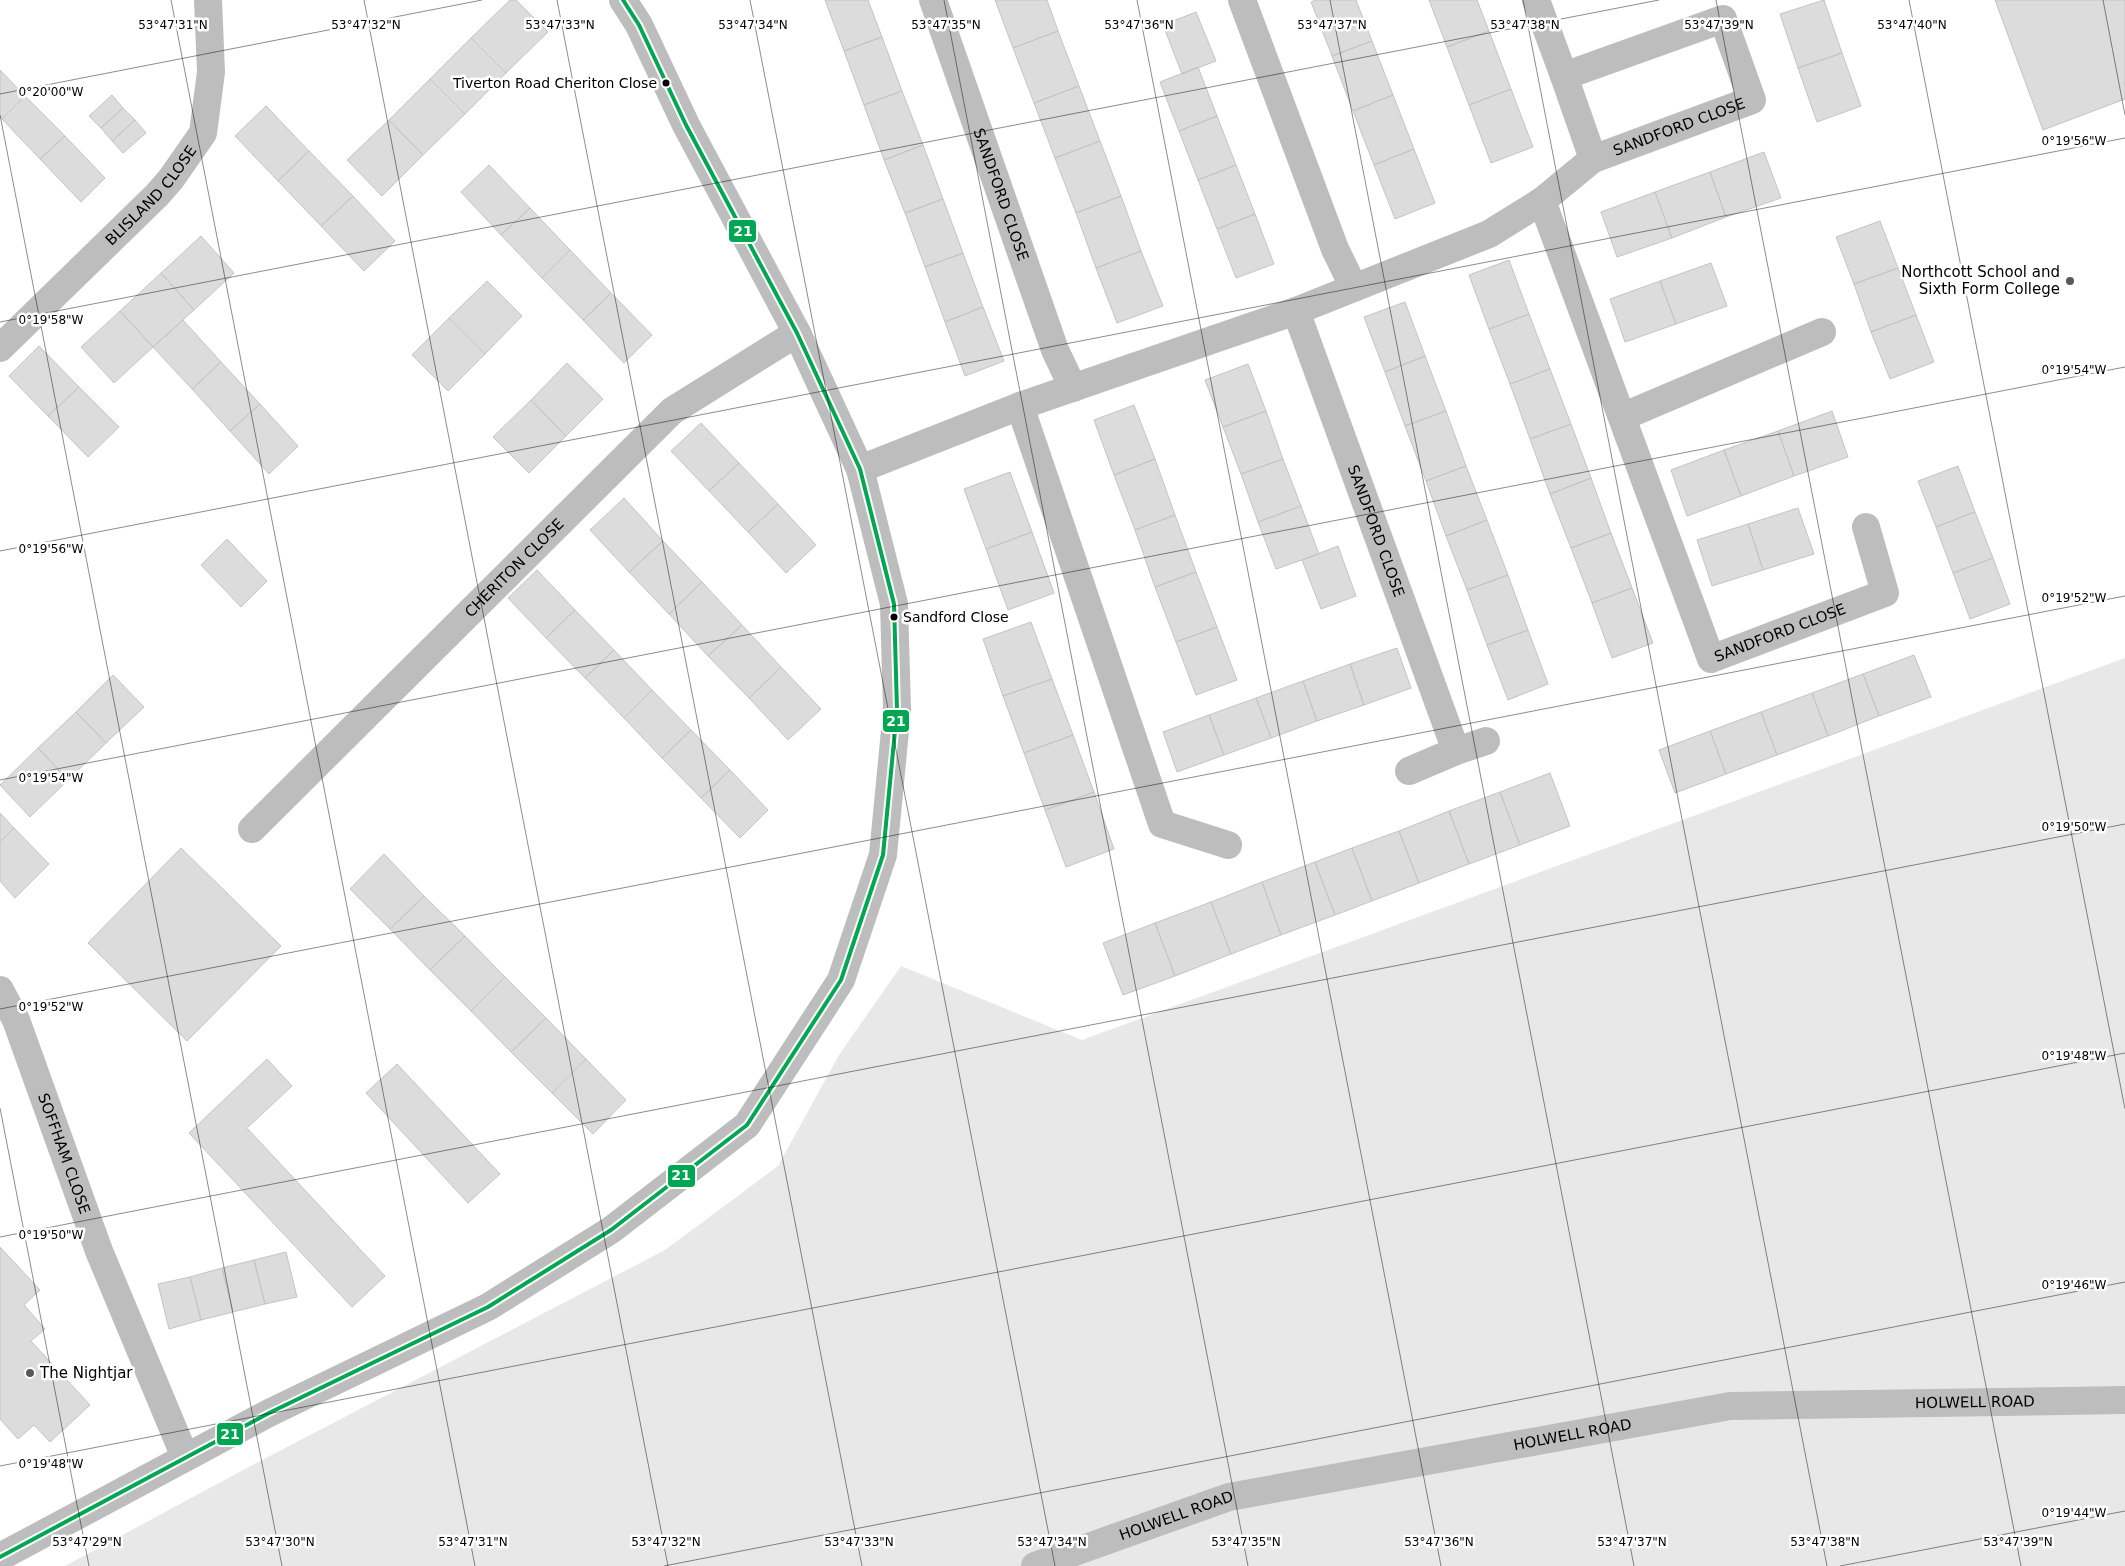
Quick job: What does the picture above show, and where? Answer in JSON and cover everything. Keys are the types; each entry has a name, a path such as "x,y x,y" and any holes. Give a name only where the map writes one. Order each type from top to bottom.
{"street":[{"name":"BLISLAND CLOSE","path":"0,348 157,195 171,179 203,133 211,72 208,0"},
{"path":"0,1557 269,1413 488,1307 611,1230 747,1125 841,980 882,854 897,710 894,604 860,469 797,333 686,125 639,25 623,0"},
{"name":"SANDFORD CLOSE","path":"932,0 1055,350 1073,388"},
{"path":"1242,0 1335,249 1354,288"},
{"name":"SANDFORD CLOSE","path":"1536,0 1593,158"},
{"name":"SANDFORD CLOSE","path":"860,469 1020,406 1296,311 1489,234 1542,201 1593,158 1752,100 1723,19 1564,76"},
{"name":"SANDFORD CLOSE","path":"1542,201 1711,658 1885,593 1866,527"},
{"name":"SANDFORD CLOSE","path":"1296,311 1456,751"},
{"path":"1622,417 1822,332"},
{"name":"CHERITON CLOSE","path":"252,829 672,411 797,333"},
{"path":"1020,406 1162,824 1228,845"},
{"path":"1409,771 1456,751 1486,741"},
{"name":"SOFFHAM CLOSE","path":"0,990 16,1020 99,1251 185,1457"},
{"name":"HOLWELL ROAD","path":"1035,1566 1229,1497 1730,1406 2125,1400"}],"shaded area":[{"path":"2125,658 2125,1566 65,1566 243,1470 665,1250 778,1166 839,1055 901,966 1082,1040"}],"building":[{"path":"510,0 516,0 548,32 506,73 471,38"},
{"path":"825,0 868,0 882,37 844,51"},
{"path":"995,0 1047,0 1058,31 1013,48"},
{"path":"1316,0 1356,0 1372,41 1332,56 1311,2"},
{"path":"1429,0 1477,0 1489,31 1447,47"},
{"path":"1824,0 1842,53 1798,68 1780,14"},
{"path":"1995,0 2125,0 2125,99 2043,130"},
{"path":"1196,12 1216,61 1182,74 1163,25"},
{"path":"1058,31 1079,86 1034,103 1013,48"},
{"path":"1489,31 1511,89 1469,105 1447,47"},
{"path":"882,37 902,91 864,105 844,51"},
{"path":"471,38 506,73 465,114 430,79"},
{"path":"1372,41 1393,95 1353,111 1332,56"},
{"path":"1842,53 1861,106 1817,122 1798,68"},
{"path":"1198,67 1217,116 1179,131 1160,82"},
{"path":"0,70 25,96 2,119 0,116"},
{"path":"430,79 465,114 423,155 389,120"},
{"path":"1079,86 1100,141 1055,158 1034,103"},
{"path":"1511,89 1533,147 1491,163 1469,105"},
{"path":"902,91 923,145 884,160 864,105"},
{"path":"112,95 123,108 101,128 89,116"},
{"path":"1393,95 1414,149 1374,165 1353,111"},
{"path":"25,96 65,136 40,159 2,119"},
{"path":"266,106 309,151 278,181 235,136"},
{"path":"123,108 135,120 112,141 101,128"},
{"path":"1217,116 1236,165 1198,180 1179,131"},
{"path":"135,120 146,133 123,153 112,141"},
{"path":"389,120 423,155 382,196 347,160"},
{"path":"65,136 105,178 81,202 40,159"},
{"path":"1100,141 1121,196 1076,213 1055,158"},
{"path":"923,145 943,199 905,213 884,160"},
{"path":"1414,149 1435,203 1395,219 1374,165"},
{"path":"309,151 353,196 321,226 278,181"},
{"path":"1764,152 1781,198 1726,217 1710,172"},
{"path":"489,165 530,208 501,235 461,192"},
{"path":"1236,165 1255,214 1217,229 1198,180"},
{"path":"1710,172 1726,217 1672,238 1655,192"},
{"path":"1655,192 1672,238 1617,257 1601,212"},
{"path":"353,196 395,241 364,271 321,226"},
{"path":"1121,196 1141,251 1096,268 1076,213"},
{"path":"943,199 963,253 925,267 905,213"},
{"path":"530,208 570,250 542,278 501,235"},
{"path":"1255,214 1274,264 1236,278 1217,229"},
{"path":"1880,221 1898,268 1854,284 1836,237"},
{"path":"201,236 234,273 194,310 161,273"},
{"path":"570,250 611,293 583,320 542,278"},
{"path":"1141,251 1163,306 1117,323 1096,268"},
{"path":"963,253 983,307 945,322 925,267"},
{"path":"1509,260 1529,314 1489,329 1469,275"},
{"path":"1711,263 1727,306 1676,324 1660,281"},
{"path":"1898,268 1916,315 1871,332 1854,284"},
{"path":"161,273 194,310 153,347 120,311"},
{"path":"487,281 522,316 485,354 449,318"},
{"path":"1660,281 1676,324 1625,342 1610,299"},
{"path":"611,293 652,335 624,363 583,320"},
{"path":"1405,302 1425,356 1385,372 1364,317"},
{"path":"983,307 1004,361 965,376 945,322"},
{"path":"120,311 153,347 114,383 81,347"},
{"path":"1529,314 1550,369 1510,384 1489,329"},
{"path":"1916,315 1934,362 1890,379 1871,332"},
{"path":"449,318 485,354 448,391 412,355"},
{"path":"183,320 221,362 192,389 153,347"},
{"path":"39,346 79,387 48,416 9,376"},
{"path":"1425,356 1446,411 1405,426 1385,372"},
{"path":"221,362 260,404 230,431 192,389"},
{"path":"567,363 603,399 566,436 531,400"},
{"path":"1248,364 1266,411 1223,427 1205,380"},
{"path":"1550,369 1571,424 1530,439 1510,384"},
{"path":"79,387 119,427 88,457 48,416"},
{"path":"531,400 566,436 529,473 493,437"},
{"path":"260,404 298,446 269,474 230,431"},
{"path":"1134,405 1155,459 1114,475 1094,420"},
{"path":"1266,411 1283,459 1241,474 1223,427"},
{"path":"1446,411 1466,466 1426,481 1405,426"},
{"path":"1832,411 1848,457 1794,476 1778,431"},
{"path":"701,423 739,463 709,491 671,451"},
{"path":"1571,424 1591,478 1550,494 1530,439"},
{"path":"1778,431 1794,476 1741,496 1724,450"},
{"path":"1724,450 1741,496 1687,516 1671,470"},
{"path":"1155,459 1175,515 1135,530 1114,475"},
{"path":"1283,459 1301,506 1258,522 1241,474"},
{"path":"739,463 778,504 748,532 709,491"},
{"path":"1466,466 1487,520 1446,536 1426,481"},
{"path":"1958,466 1975,512 1936,527 1918,481"},
{"path":"1010,472 1032,532 986,549 964,489"},
{"path":"1591,478 1611,533 1571,548 1550,494"},
{"path":"624,498 663,541 629,572 590,530"},
{"path":"778,504 816,545 786,573 748,532"},
{"path":"1301,506 1319,554 1276,569 1258,522"},
{"path":"1798,508 1814,554 1763,570 1748,524"},
{"path":"1975,512 1993,558 1953,573 1936,527"},
{"path":"1175,515 1196,572 1155,587 1135,530"},
{"path":"1487,520 1508,575 1467,590 1446,536"},
{"path":"1748,524 1763,570 1712,586 1697,540"},
{"path":"1032,532 1054,593 1008,610 986,549"},
{"path":"1611,533 1632,588 1592,603 1571,548"},
{"path":"227,539 267,581 241,607 201,565"},
{"path":"663,541 702,582 669,614 629,572"},
{"path":"1338,546 1356,596 1321,609 1302,560"},
{"path":"1993,558 2010,604 1970,619 1953,573"},
{"path":"537,570 575,610 546,638 508,598"},
{"path":"1196,572 1217,627 1176,642 1155,587"},
{"path":"1508,575 1528,630 1487,645 1467,590"},
{"path":"702,582 742,625 708,656 669,614"},
{"path":"1632,588 1653,643 1612,658 1592,603"},
{"path":"575,610 614,650 585,678 546,638"},
{"path":"1031,622 1052,679 1003,696 983,639"},
{"path":"742,625 781,667 749,698 708,656"},
{"path":"1217,627 1237,680 1196,695 1176,642"},
{"path":"1528,630 1548,684 1508,700 1487,645"},
{"path":"1397,648 1411,688 1364,705 1350,664"},
{"path":"614,650 652,690 624,718 585,678"},
{"path":"1914,655 1931,697 1879,716 1863,674"},
{"path":"1350,664 1364,705 1317,721 1303,681"},
{"path":"781,667 821,709 788,740 749,698"},
{"path":"1863,674 1879,716 1828,736 1812,693"},
{"path":"113,675 144,707 106,743 76,712"},
{"path":"1052,679 1073,735 1024,753 1003,696"},
{"path":"1303,681 1317,721 1271,738 1256,698"},
{"path":"652,690 691,730 662,758 624,718"},
{"path":"1812,693 1828,736 1777,755 1761,712"},
{"path":"1256,698 1271,738 1224,755 1209,715"},
{"path":"76,712 106,743 68,780 38,748"},
{"path":"1761,712 1777,755 1726,774 1710,731"},
{"path":"1209,715 1224,755 1177,772 1163,732"},
{"path":"691,730 730,770 701,798 662,758"},
{"path":"1710,731 1726,774 1675,793 1659,750"},
{"path":"1073,735 1094,792 1045,810 1024,753"},
{"path":"38,748 68,780 30,817 0,785"},
{"path":"730,770 768,810 740,838 701,798"},
{"path":"1550,773 1570,826 1520,845 1500,792"},
{"path":"1094,792 1114,849 1066,867 1045,810"},
{"path":"1500,792 1520,845 1469,864 1449,811"},
{"path":"1449,811 1469,864 1419,883 1399,831"},
{"path":"0,813 14,828 0,842"},
{"path":"14,828 49,864 15,898 0,881 0,842"},
{"path":"1399,831 1419,883 1372,901 1352,848"},
{"path":"181,848 281,946 187,1041 88,943"},
{"path":"1352,848 1372,901 1335,915 1315,862"},
{"path":"384,854 424,896 390,929 350,889"},
{"path":"1315,862 1335,915 1281,935 1262,882"},
{"path":"1262,882 1281,935 1231,954 1211,902"},
{"path":"424,896 465,936 430,970 390,929"},
{"path":"1211,902 1231,954 1175,976 1155,923"},
{"path":"1155,923 1175,976 1123,995 1103,943"},
{"path":"465,936 505,977 471,1011 430,970"},
{"path":"505,977 546,1018 511,1052 471,1011"},
{"path":"546,1018 586,1059 552,1093 511,1052"},
{"path":"267,1059 292,1086 247,1128 385,1276 352,1307 189,1133"},
{"path":"586,1059 626,1100 593,1134 552,1093"},
{"path":"397,1064 500,1174 468,1203 366,1093"},
{"name":"The Nightjar","path":"0,1247 40,1290 24,1305 45,1329 31,1341 90,1405 50,1442 34,1425 18,1439 0,1419"},
{"path":"286,1252 297,1297 265,1304 254,1260"},
{"path":"254,1260 265,1304 233,1312 222,1268"},
{"path":"222,1268 233,1312 201,1320 190,1277"},
{"path":"190,1277 201,1320 169,1329 158,1284"}],"transit line":[{"name":"21","path":"0,1557 269,1413 488,1307 611,1230 747,1125 841,980 883,855 897,710 894,604 860,469 797,333 686,125 639,25 623,0"}],"place":[{"name":"Tiverton Road Cheriton Close","path":"666,83"},
{"name":"Northcott School and Sixth Form College","path":"2070,281"},
{"name":"Sandford Close","path":"894,617"},
{"name":"The Nightjar","path":"30,1373"}]}
